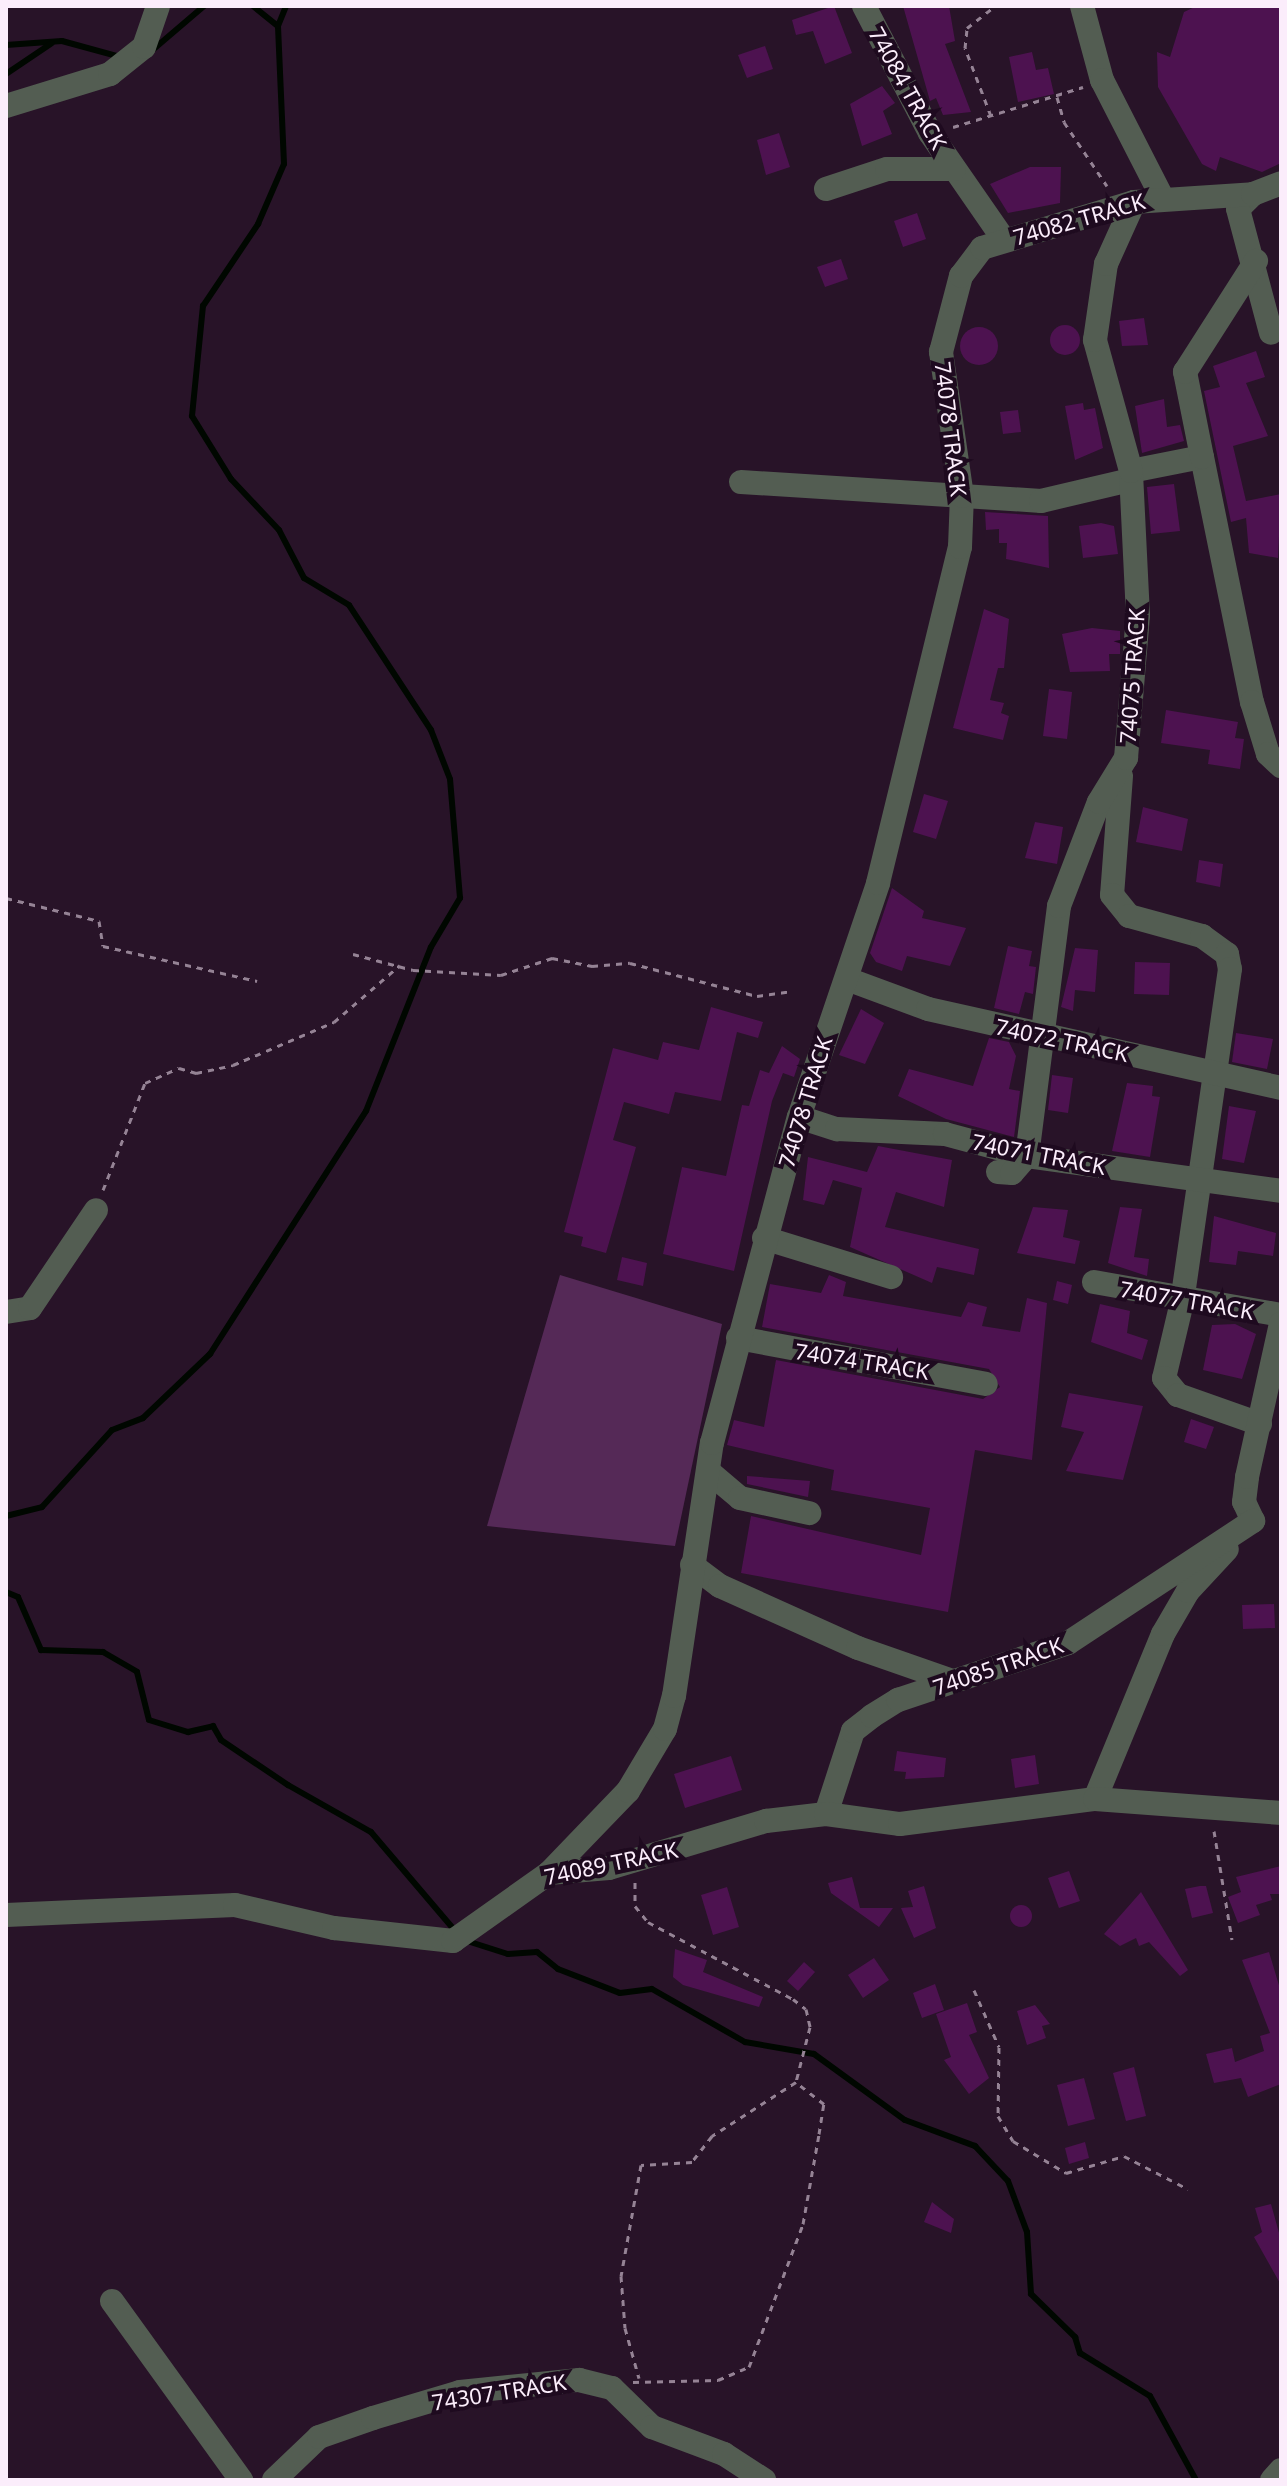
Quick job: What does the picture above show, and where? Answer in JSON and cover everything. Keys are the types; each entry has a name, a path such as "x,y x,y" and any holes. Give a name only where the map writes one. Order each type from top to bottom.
{"street":[{"path":"6,106 110,74 144,47 158,6"},
{"name":"74084 TRACK","path":"864,6 930,133 1004,240"},
{"path":"1082,6 1102,80 1162,197"},
{"path":"826,189 887,169 954,169"},
{"name":"74082 TRACK","path":"952,297 968,262 1004,240 1162,197 1253,194 1281,183"},
{"path":"1253,194 1238,209 1256,261 1271,333"},
{"name":"74075 TRACK","path":"1027,1156 1059,906 1099,802 1126,758 1138,616 1131,476 1095,340 1106,264 1128,204"},
{"path":"1256,261 1185,372 1252,702 1268,754 1281,766"},
{"name":"74078 TRACK","path":"549,1873 628,1791 665,1729 708,1471 738,1338 799,1117 847,979 960,547 962,496 942,388 952,297"},
{"path":"741,482 1041,501 1202,457"},
{"path":"1126,758 1116,794 1112,895 1129,916 1195,932 1227,954 1182,1302 1164,1378 1169,1389 1260,1424"},
{"name":"74072 TRACK","path":"847,979 886,997 1044,1038 1281,1088"},
{"name":"74071 TRACK","path":"799,1117 837,1129 945,1134 1027,1156 1281,1191"},
{"path":"998,1172 1012,1173 1027,1156"},
{"path":"6,1312 30,1308 96,1210"},
{"path":"764,1238 891,1277"},
{"name":"74077 TRACK","path":"1094,1282 1182,1302 1281,1315"},
{"path":"1095,1799 1163,1634 1188,1591 1253,1521 1244,1502 1281,1324"},
{"name":"74074 TRACK","path":"738,1338 986,1384"},
{"path":"708,1471 740,1498 809,1513"},
{"name":"74085 TRACK","path":"826,1814 853,1731 898,1700 1068,1643 1253,1521"},
{"path":"692,1565 720,1586 858,1648 953,1681"},
{"name":"74089 TRACK","path":"6,1915 235,1905 334,1928 453,1941 549,1873 609,1868 766,1821 826,1814 900,1824 1095,1799 1233,1806 1281,1813"},
{"path":"112,2301 241,2480"},
{"name":"74307 TRACK","path":"274,2480 305,2446 361,2422 460,2392 579,2380 612,2388 652,2427 724,2454 764,2480"},
{"path":"1272,2480 1281,2470"}],"path":[{"path":"973,6 993,8"},
{"path":"991,116 965,48 967,28 1000,6"},
{"path":"930,133 1057,97 1102,80"},
{"path":"1057,97 1064,122 1128,204"},
{"path":"6,898 99,921 103,946 257,981"},
{"path":"353,954 400,965 501,975 552,958 630,963 757,996 791,991"},
{"path":"96,1210 145,1083 179,1068 196,1073 233,1065 334,1022 400,965"},
{"path":"1232,1940 1211,1835 1235,1815 1233,1806"},
{"path":"651,1855 633,1889 638,1913 779,1990 806,2009 806,2045 799,2061 796,2082 712,2136 692,2162 641,2165 621,2276 625,2328 639,2378 718,2380 749,2367 799,2237 824,2104 796,2082"},
{"path":"974,1990 999,2047 998,2116 1013,2141 1066,2173 1124,2156 1188,2189"}],"shaded area":[{"path":"560,1275 722,1324 675,1546 487,1526"}],"building":[{"path":"834,6 852,53 825,64 813,31 796,35 792,20"},
{"path":"903,6 949,6 955,41 945,44 971,112 943,115 936,98 930,101"},
{"path":"1197,6 1281,6 1281,163 1262,172 1220,157 1216,171 1202,164 1158,87 1157,52 1170,57 1184,12"},
{"path":"765,46 773,69 747,78 738,55"},
{"path":"1032,52 1036,70 1048,68 1054,94 1018,102 1009,57"},
{"path":"882,86 895,103 883,111 892,134 862,146 850,104"},
{"path":"779,133 790,167 766,175 757,140"},
{"path":"1030,167 1061,167 1060,203 1008,213 990,184"},
{"path":"917,213 926,239 903,247 894,221"},
{"path":"841,259 848,279 825,287 817,267"},
{"path":"1144,318 1148,345 1122,346 1119,321"},
{"path":"1065,325 1076,329 1080,340 1076,351 1065,355 1054,351 1050,340 1054,329"},
{"path":"979,327 993,332 998,346 993,360 979,365 965,360 960,346 965,332"},
{"path":"1256,351 1265,377 1246,383 1268,436 1233,446 1246,501 1281,494 1278,558 1249,553 1246,518 1231,522 1204,391 1220,387 1213,366"},
{"path":"1164,399 1167,427 1180,425 1184,441 1142,453 1135,406"},
{"path":"1083,403 1084,410 1095,408 1103,448 1075,460 1065,406"},
{"path":"1018,410 1021,432 1003,434 1000,412"},
{"path":"1174,484 1180,531 1151,534 1147,487"},
{"path":"985,512 1048,516 1049,568 1006,559 1007,543 999,543 999,529 986,530"},
{"path":"1101,523 1114,526 1118,554 1083,558 1079,526"},
{"path":"984,609 1009,619 1004,668 998,668 990,700 1004,703 1001,713 1009,716 1003,740 953,728"},
{"path":"1092,628 1120,631 1120,654 1109,654 1110,671 1070,672 1062,634"},
{"path":"1049,689 1072,692 1067,739 1043,736"},
{"path":"1166,710 1238,722 1235,738 1244,739 1240,769 1208,764 1210,750 1161,743"},
{"path":"924,794 948,801 936,839 913,832"},
{"path":"1143,807 1188,819 1182,851 1136,842"},
{"path":"1035,822 1063,827 1057,864 1025,858"},
{"path":"1199,860 1223,864 1220,887 1196,882"},
{"path":"892,888 924,911 922,918 966,928 950,966 907,956 902,971 876,962 870,953"},
{"path":"1008,946 1032,951 1029,966 1036,967 1033,994 1025,992 1019,1014 994,1008"},
{"path":"1075,948 1098,950 1095,992 1075,990 1073,1011 1061,1007"},
{"path":"1135,962 1170,963 1169,995 1134,994"},
{"path":"711,1007 763,1022 758,1038 737,1032 721,1101 675,1092 669,1114 624,1102 613,1140 636,1147 606,1253 581,1246 583,1237 564,1232 613,1048 658,1060 663,1042 699,1050"},
{"path":"861,1009 884,1023 865,1064 839,1055"},
{"path":"1236,1033 1273,1039 1267,1069 1232,1062"},
{"path":"989,1038 1009,1042 1016,1056 1009,1089 1020,1091 1014,1137 946,1119 898,1096 909,1069 973,1086"},
{"path":"782,1046 800,1059 794,1077 783,1073 772,1101 734,1271 663,1254 682,1167 726,1176 742,1105 749,1106 760,1070 769,1073"},
{"path":"1052,1075 1073,1078 1068,1113 1048,1110"},
{"path":"1127,1083 1153,1086 1152,1096 1160,1097 1150,1157 1112,1151"},
{"path":"1229,1106 1256,1111 1244,1163 1222,1159"},
{"path":"878,1146 952,1160 944,1207 896,1192 885,1227 979,1249 974,1275 937,1267 932,1283 850,1247 862,1188 833,1180 824,1205 803,1200 808,1157 867,1172"},
{"path":"1033,1207 1068,1210 1063,1237 1080,1241 1075,1264 1017,1253"},
{"path":"1120,1207 1142,1209 1134,1257 1149,1259 1147,1276 1108,1263"},
{"path":"1214,1216 1276,1233 1273,1256 1238,1251 1236,1265 1209,1262"},
{"path":"622,1257 647,1263 643,1286 617,1280"},
{"path":"829,1275 846,1282 843,1296 961,1317 968,1302 987,1307 982,1326 1020,1332 1027,1298 1047,1303 1032,1460 975,1450 948,1612 741,1573 751,1516 921,1555 930,1508 831,1490 834,1470 727,1445 734,1420 764,1427 776,1360 983,1399 1000,1387 989,1369 762,1327 770,1284 821,1293"},
{"path":"1057,1281 1072,1285 1068,1304 1053,1300"},
{"path":"1100,1304 1130,1311 1127,1333 1148,1340 1142,1360 1091,1342"},
{"path":"1235,1324 1256,1334 1242,1379 1203,1370 1212,1325"},
{"path":"1069,1393 1143,1406 1123,1480 1066,1471 1084,1432 1061,1427"},
{"path":"1191,1419 1214,1427 1206,1449 1184,1442"},
{"path":"747,1476 810,1481 808,1497 747,1484"},
{"path":"1274,1604 1275,1628 1243,1629 1242,1605"},
{"path":"897,1751 946,1758 944,1777 905,1779 906,1772 894,1771"},
{"path":"1035,1755 1039,1784 1015,1788 1011,1759"},
{"path":"731,1756 742,1790 685,1808 674,1774"},
{"path":"1281,1866 1281,1894 1270,1894 1272,1900 1256,1905 1260,1915 1238,1923 1228,1897 1241,1892 1236,1877"},
{"path":"1069,1871 1080,1901 1059,1908 1048,1878"},
{"path":"852,1877 860,1908 893,1908 879,1927 831,1893 828,1883"},
{"path":"924,1886 936,1928 914,1938 901,1908 913,1907 908,1891"},
{"path":"1206,1886 1213,1913 1192,1918 1185,1889"},
{"path":"727,1887 739,1927 713,1935 701,1895"},
{"path":"1141,1892 1188,1970 1180,1976 1149,1942 1139,1946 1136,1938 1120,1946 1104,1934"},
{"path":"1021,1905 1029,1908 1032,1916 1029,1924 1021,1927 1013,1924 1010,1916 1013,1908"},
{"path":"675,1949 707,1960 703,1972 763,1997 759,2007 683,1985 673,1977"},
{"path":"1269,1952 1281,1992 1281,2084 1248,2097 1241,2078 1214,2083 1206,2054 1232,2048 1235,2062 1264,2051 1260,2036 1270,2033 1242,1960"},
{"path":"874,1958 889,1980 863,1998 848,1975"},
{"path":"804,1962 815,1972 798,1991 787,1981"},
{"path":"935,1984 944,2010 922,2018 913,1993"},
{"path":"967,2003 977,2032 969,2035 989,2078 969,2094 944,2060 951,2057 936,2014"},
{"path":"1035,2005 1050,2024 1042,2026 1046,2038 1027,2045 1017,2011"},
{"path":"1134,2067 1146,2116 1126,2121 1113,2073"},
{"path":"1084,2078 1095,2119 1068,2126 1057,2085"},
{"path":"1085,2142 1089,2158 1069,2164 1065,2148"},
{"path":"932,2202 954,2219 951,2233 924,2222"},
{"path":"1271,2204 1281,2240 1281,2285 1254,2237 1262,2232 1255,2208"}],"waterway":[{"path":"142,59 204,6"},
{"path":"253,6 278,26"},
{"path":"6,1516 42,1507 112,1430 143,1418 210,1354 366,1111 431,947 460,898 450,779 431,730 349,605 304,578 279,530 231,479 192,416 203,306 258,224 284,164 278,26 286,6"},
{"path":"6,45 62,41 124,58"},
{"path":"6,74 52,43"},
{"path":"6,1592 18,1597 41,1650 103,1652 137,1672 149,1720 188,1732 213,1726 221,1740 288,1785 371,1832 456,1932"},
{"path":"464,1940 508,1954 537,1952 558,1969 620,1993 652,1989 745,2042 814,2054 905,2120 975,2146 1008,2181 1027,2232 1031,2294 1075,2337 1080,2353 1150,2396 1196,2480"}]}
